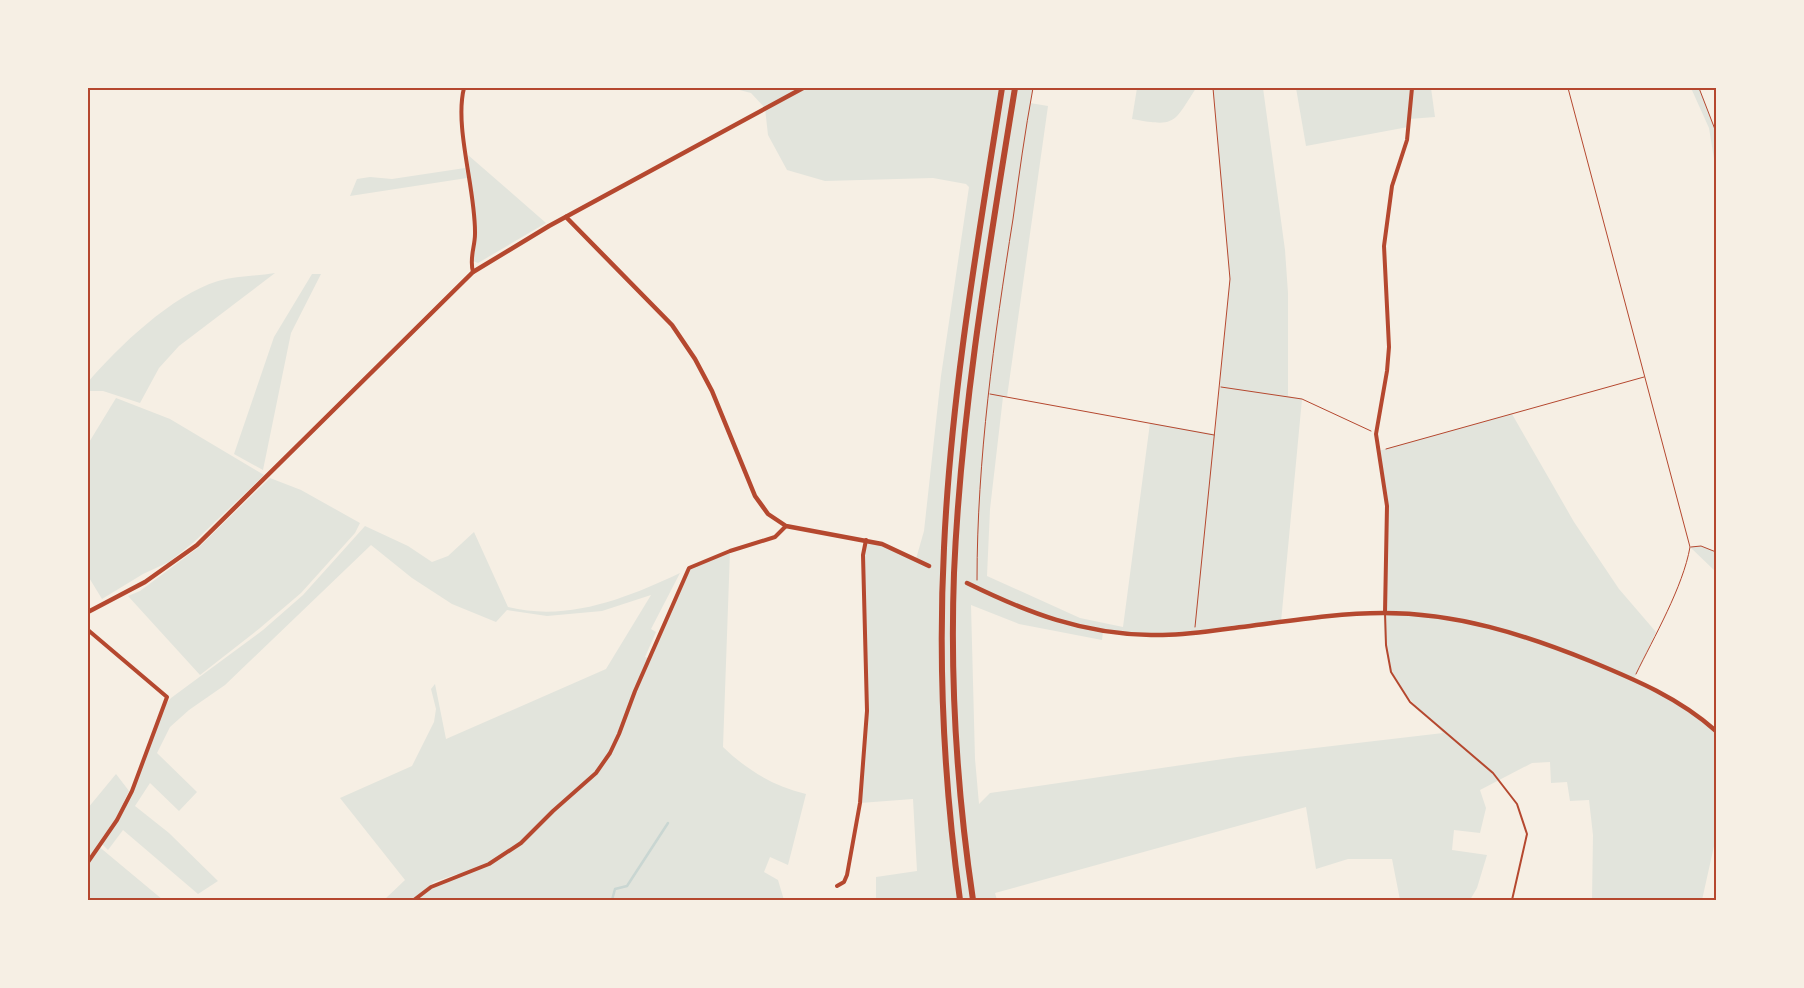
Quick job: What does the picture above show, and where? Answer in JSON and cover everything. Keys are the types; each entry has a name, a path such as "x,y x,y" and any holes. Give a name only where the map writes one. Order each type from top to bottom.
{"highway":[{"path":"960,900 951,828 944,738 941,653 943,555 952,439 962,351 1002,88"},
{"path":"972,900 963,830 956,742 953,656 956,548 963,451 974,354 1014,88"}],"street":[{"path":"464,88 462,98 463,120 475,235 470,262 473,272"},
{"path":"88,612 145,582 197,545 473,272 566,217 803,88"},
{"path":"1385,613 1388,506 1376,434 1387,371 1388,347 1384,246 1392,186 1407,140 1412,88"},
{"path":"566,217 672,325 695,358 712,391 755,496 768,514 786,526 810,533 866,540 903,552 929,566"},
{"path":"414,900 431,887 489,864 521,843 553,811 596,773 610,753 619,734 634,691 688,568 730,551 775,537 786,526"},
{"path":"837,886 844,882 847,874 860,803 867,711 863,555 866,540"},
{"path":"967,583 1023,609 1062,623 1153,636 1194,633 1342,614 1385,613 1436,616 1477,622 1544,642 1634,679 1675,699 1699,715 1716,731"},
{"path":"88,630 168,698 132,790 117,820 88,862"}],"lane":[{"path":"1385,613 1386,645 1391,672 1410,702 1493,773 1509,791 1520,812 1527,834 1512,900"}],"path":[{"path":"978,588 978,507 988,393 998,312 1033,88"},
{"path":"1194,633 1221,387 1230,279 1230,257 1213,88"},
{"path":"1568,88 1690,547 1688,559 1675,590 1634,679"},
{"path":"1699,88 1716,132"},
{"path":"1378,451 1645,377"},
{"path":"1221,387 1302,399 1376,434"},
{"path":"988,393 1215,435"},
{"path":"1690,547 1701,546 1716,552"}],"shaded area":[{"path":"732,88 1033,88 1030,103 1048,106 1007,397 1003,397 990,509 987,576 1080,618 1123,627 1150,423 1215,434 1230,279 1213,88 1263,88 1285,250 1288,293 1288,396 1302,399 1281,622 1153,636 1103,632 1102,640 1019,624 971,605 975,759 979,804 990,793 1237,757 1443,733 1402,690 1392,672 1387,656 1384,592 1387,501 1378,451 1512,414 1574,522 1619,589 1656,632 1634,679 1675,699 1716,731 1716,837 1702,900 1592,900 1593,835 1589,800 1570,801 1567,782 1551,783 1550,762 1532,763 1480,790 1486,808 1480,833 1454,830 1452,850 1487,855 1477,888 1470,900 1400,900 1392,859 1348,859 1316,869 1306,807 995,893 997,900 876,900 876,877 917,871 913,799 860,803 867,711 863,555 866,540 882,544 916,559 924,531 941,376 969,187 966,184 933,178 825,181 787,170 768,135 765,108 751,93"},
{"path":"1137,88 1196,88 1177,116 1172,120 1157,123 1132,119"},
{"path":"1296,88 1431,88 1435,117 1409,119 1408,127 1306,146"},
{"path":"1691,88 1699,88 1716,132 1716,171 1709,128"},
{"path":"468,155 546,223 478,263 473,261 477,235"},
{"path":"465,168 467,178 350,196 357,179 370,177 392,179"},
{"path":"275,273 179,346 159,368 140,403 103,391 88,391 88,382 114,353 147,324 182,298 218,281"},
{"path":"312,274 321,274 291,333 263,470 234,454 274,337"},
{"path":"116,398 170,419 264,475 194,542 169,562 143,574 102,599 88,576 88,444"},
{"path":"270,478 301,490 360,523 355,533 301,593 200,675 128,596 140,591 199,547"},
{"path":"365,526 408,546 432,562 448,556 474,532 508,607 530,611 553,612 597,605 639,591 680,573 651,629 656,632 645,657 650,659 689,568 730,551 723,747 741,763 761,776 782,787 806,794 788,865 770,857 764,872 778,880 784,900 414,900 431,887 458,876 457,874 434,882 412,900 384,900 405,880 340,798 412,766 434,722 436,709 431,689 435,684 446,739 606,669 651,595 602,611 547,616 507,610 496,622 452,604 412,578 371,545 225,685 189,710 170,727 157,753 197,792 179,811 150,783 135,806 169,833 218,881 198,894 123,830 108,850 102,844 133,791 164,706 171,698 263,630 303,595"},
{"path":"1701,546 1716,552 1716,572 1690,547"},
{"path":"116,774 129,791 116,818 97,845 163,900 88,900 88,808"}],"waterway":[{"path":"612,900 615,889 627,886 668,823"}]}
